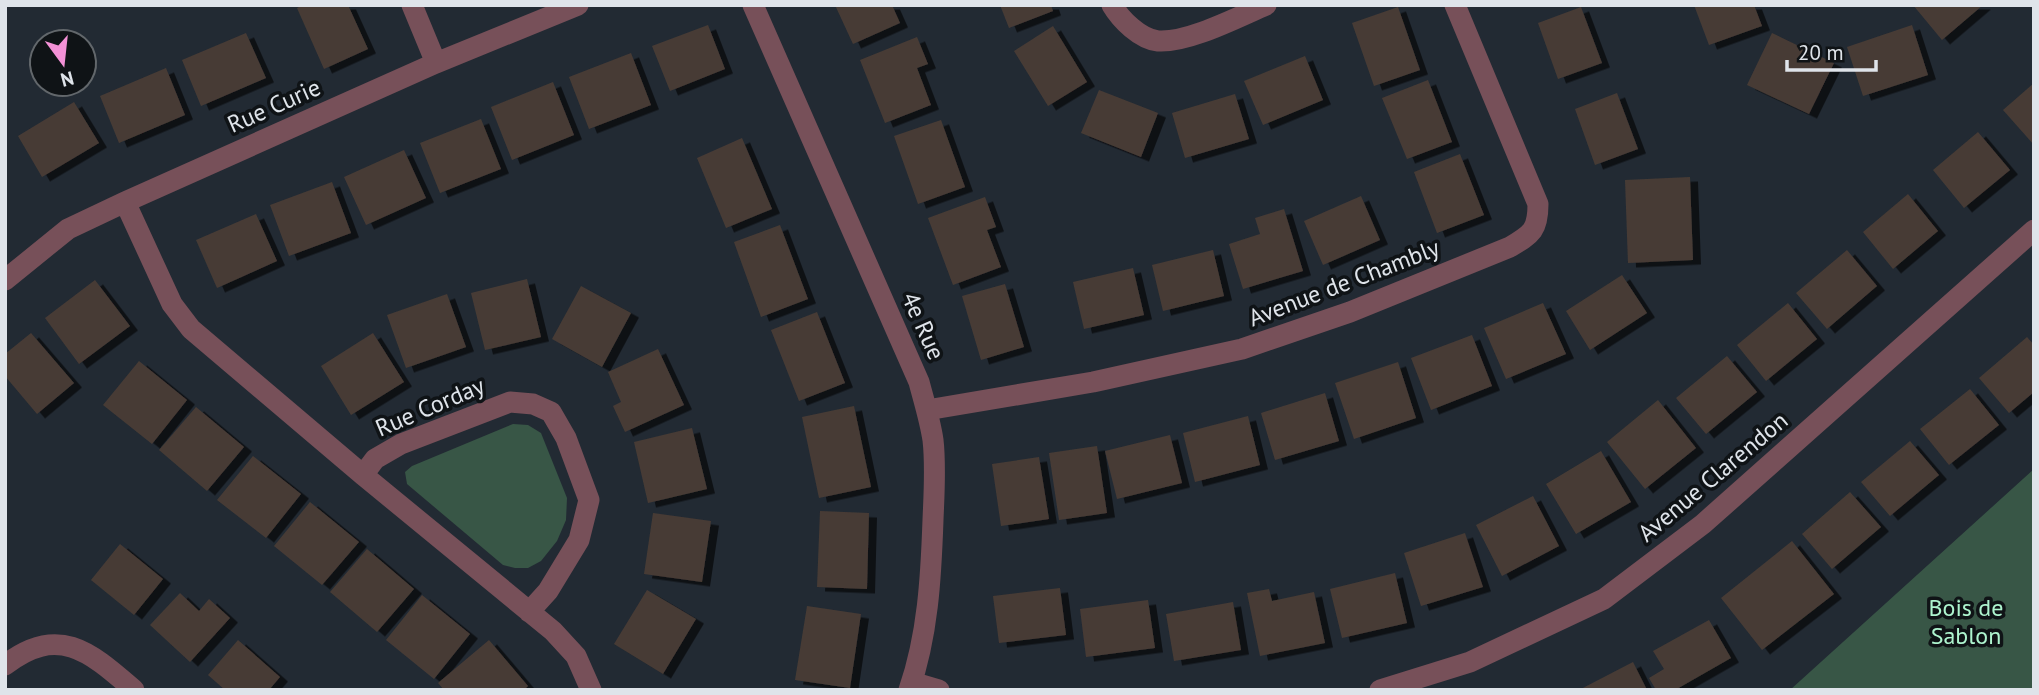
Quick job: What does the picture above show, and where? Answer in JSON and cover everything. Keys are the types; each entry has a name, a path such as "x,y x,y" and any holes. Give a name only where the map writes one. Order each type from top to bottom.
{"street":[{"path":"412,5 436,63"},
{"name":"Rue Curie","path":"5,280 68,229 436,63 578,5"},
{"name":"4e Rue","path":"753,5 919,382 927,410 933,441 934,478 930,588 922,641 910,686"},
{"path":"1112,5 1131,28 1157,41 1190,37 1266,5"},
{"name":"Avenue de Chambly","path":"927,410 1093,383 1241,349 1350,312 1510,247 1527,237 1536,228 1538,204 1455,5"},
{"path":"125,202 172,304 191,329 553,631 576,656 591,690"},
{"name":"Avenue Clarendon","path":"1380,690 1470,662 1604,599 1703,524 2034,230"},
{"name":"Rue Corday","path":"363,475 375,459 401,444 510,402 533,404 551,412 566,438 589,500 579,540 548,591 530,611"},
{"path":"5,665 17,656 40,646 60,644 84,652 106,666 134,690"},
{"path":"910,686 939,690"}],"green space":[{"path":"513,424 528,425 541,433 567,498 566,520 557,541 541,561 528,568 503,565 407,484 405,472 412,466"},
{"name":"Bois de Sablon","path":"2034,469 2034,690 1790,690"}],"building":[{"path":"303,5 348,5 368,49 324,69 297,8"},
{"path":"835,5 892,5 900,23 853,44"},
{"path":"1000,5 1051,5 1053,11 1009,28"},
{"path":"1694,5 1754,5 1762,26 1709,45"},
{"path":"1913,5 1983,5 1942,40"},
{"path":"1398,7 1420,70 1374,86 1352,23"},
{"path":"1581,7 1602,63 1558,79 1538,23"},
{"path":"708,25 725,69 670,91 652,46"},
{"path":"1912,25 1928,75 1863,96 1847,47"},
{"path":"1053,26 1087,82 1048,106 1014,51"},
{"path":"246,33 266,78 201,106 182,60"},
{"path":"1772,33 1834,63 1809,114 1747,85"},
{"path":"917,37 928,64 917,68 931,105 885,123 860,60"},
{"path":"631,53 651,105 589,129 569,77"},
{"path":"1305,56 1323,100 1263,125 1244,81"},
{"path":"166,68 185,115 119,143 100,96"},
{"path":"1428,80 1452,142 1407,159 1382,98"},
{"path":"553,82 574,135 512,160 491,107"},
{"path":"2034,83 2034,145 2003,110"},
{"path":"1099,90 1158,113 1141,157 1081,133"},
{"path":"1617,93 1638,149 1595,165 1575,109"},
{"path":"1235,94 1249,139 1185,158 1172,113"},
{"path":"74,102 99,143 42,177 18,136"},
{"path":"481,119 501,169 440,193 420,143"},
{"path":"941,120 965,187 918,204 894,136"},
{"path":"1978,132 2010,170 1964,208 1933,170"},
{"path":"742,138 772,209 726,228 697,158"},
{"path":"404,150 426,198 366,225 344,177"},
{"path":"1460,154 1484,215 1437,233 1414,172"},
{"path":"1690,177 1693,260 1628,263 1625,180"},
{"path":"332,182 351,233 289,256 270,205"},
{"path":"1908,194 1938,231 1893,269 1863,232"},
{"path":"1361,196 1380,240 1323,265 1304,221"},
{"path":"985,197 996,227 987,230 1001,267 953,285 928,218"},
{"path":"1284,209 1303,271 1243,289 1229,244 1260,234 1255,218"},
{"path":"256,214 277,261 217,288 196,240"},
{"path":"780,225 808,299 761,317 734,242"},
{"path":"1213,250 1224,296 1163,311 1152,265"},
{"path":"1847,250 1877,286 1827,329 1796,293"},
{"path":"1133,268 1144,315 1084,329 1073,282"},
{"path":"1622,275 1647,313 1590,350 1566,311"},
{"path":"527,279 541,337 485,350 471,293"},
{"path":"95,280 130,326 79,364 45,318"},
{"path":"1005,284 1024,347 981,360 962,296"},
{"path":"581,286 631,313 602,367 552,339"},
{"path":"447,294 466,347 406,368 387,315"},
{"path":"1543,303 1566,354 1506,379 1484,328"},
{"path":"1788,303 1817,339 1766,381 1737,345"},
{"path":"817,312 845,383 799,401 771,330"},
{"path":"31,333 74,383 37,414 5,376 5,354"},
{"path":"373,333 404,382 351,415 321,366"},
{"path":"1472,335 1492,386 1431,410 1411,358"},
{"path":"2027,337 2034,345 2034,392 2009,413 1979,378"},
{"path":"658,349 684,405 625,432 613,406 621,402 608,372"},
{"path":"1727,356 1757,392 1706,434 1676,398"},
{"path":"139,361 187,400 152,444 103,405"},
{"path":"1398,362 1416,418 1354,439 1335,383"},
{"path":"1970,389 1999,425 1949,465 1920,429"},
{"path":"1325,393 1339,441 1275,460 1261,413"},
{"path":"1658,400 1696,448 1645,489 1607,442"},
{"path":"854,406 871,487 819,498 802,417"},
{"path":"196,407 244,447 207,491 159,450"},
{"path":"1248,416 1260,465 1195,482 1183,433"},
{"path":"692,428 707,489 648,503 634,442"},
{"path":"1170,435 1182,483 1117,499 1105,451"},
{"path":"1910,441 1939,475 1890,516 1861,482"},
{"path":"1097,446 1107,513 1059,520 1049,453"},
{"path":"1601,451 1631,502 1576,534 1546,484"},
{"path":"253,456 301,494 266,538 217,500"},
{"path":"1039,457 1049,519 1001,526 992,464"},
{"path":"1850,492 1881,527 1832,569 1802,534"},
{"path":"1533,496 1559,546 1502,576 1476,525"},
{"path":"310,502 359,542 322,585 274,546"},
{"path":"820,511 869,513 867,589 817,587"},
{"path":"653,513 711,521 702,582 644,574"},
{"path":"1465,533 1483,587 1421,606 1404,553"},
{"path":"1792,541 1834,594 1762,650 1721,598"},
{"path":"120,544 163,579 134,615 91,580"},
{"path":"367,549 414,589 377,632 330,592"},
{"path":"1395,573 1407,623 1342,638 1330,589"},
{"path":"1060,588 1066,635 999,643 993,596"},
{"path":"1269,589 1272,601 1314,592 1325,643 1260,656 1247,593"},
{"path":"647,590 696,619 663,674 614,644"},
{"path":"180,593 199,611 209,599 230,618 190,662 150,625"},
{"path":"422,595 470,634 434,679 386,640"},
{"path":"1148,600 1155,648 1086,657 1080,609"},
{"path":"1233,602 1241,650 1174,661 1166,614"},
{"path":"807,606 861,614 850,688 795,680"},
{"path":"1709,620 1731,658 1675,690 1656,690 1649,678 1664,669 1653,651"},
{"path":"238,640 280,677 269,690 225,690 208,675"},
{"path":"489,640 528,686 524,690 444,690 438,683"},
{"path":"1633,662 1647,690 1579,690"}]}
